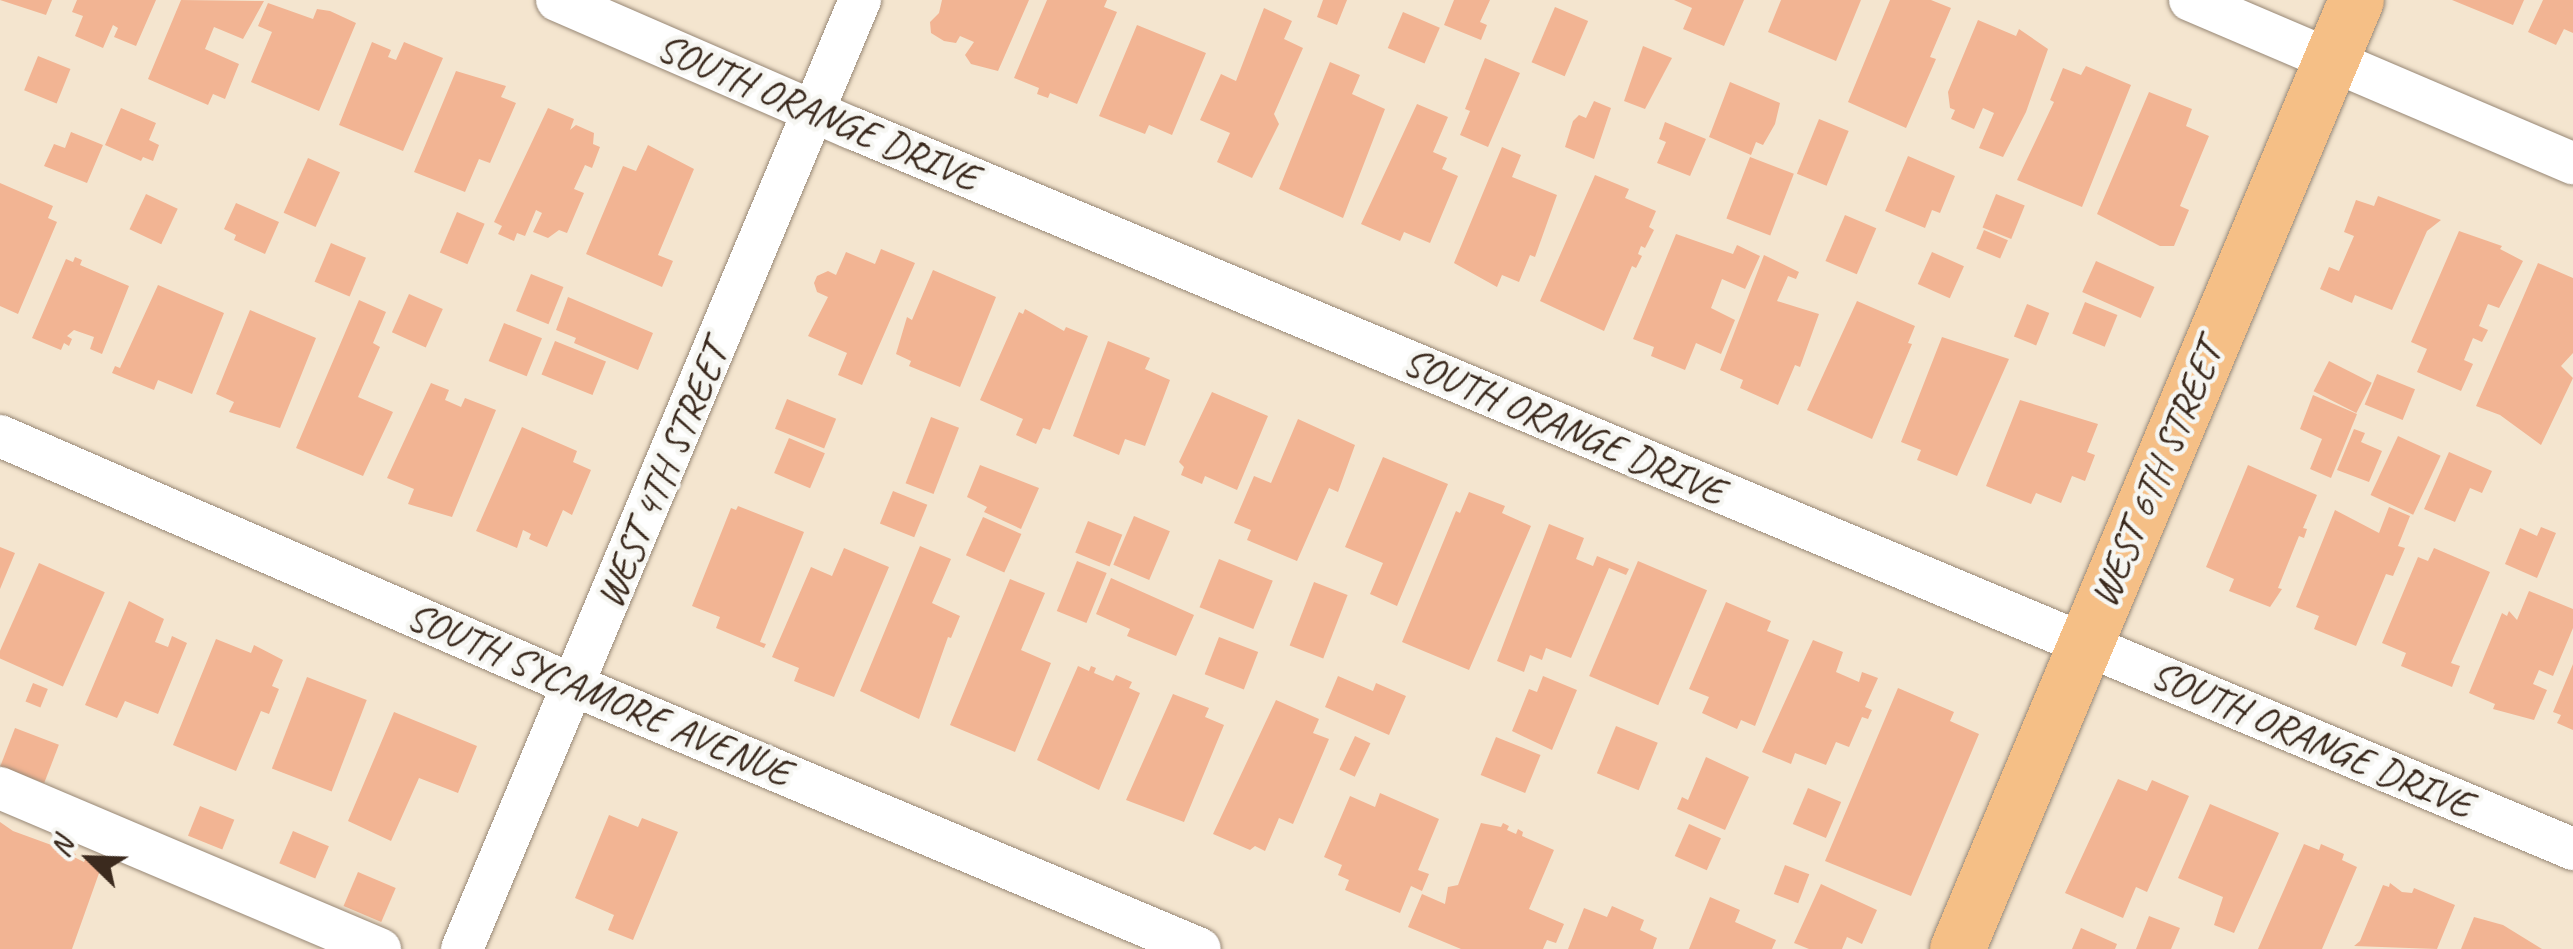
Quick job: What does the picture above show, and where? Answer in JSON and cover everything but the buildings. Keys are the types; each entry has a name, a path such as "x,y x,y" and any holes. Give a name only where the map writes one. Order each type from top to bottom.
{"main road":[{"name":"WEST 6TH STREET","path":"1957,949 2356,0"}],"street":[{"name":"SOUTH ORANGE DRIVE","path":"557,0 814,112 2573,849"},
{"name":"WEST 4TH STREET","path":"462,949 860,0"},
{"path":"2190,0 2573,163"},
{"name":"SOUTH SYCAMORE AVENUE","path":"0,436 574,685 1200,949"},
{"path":"0,788 380,949"}]}
